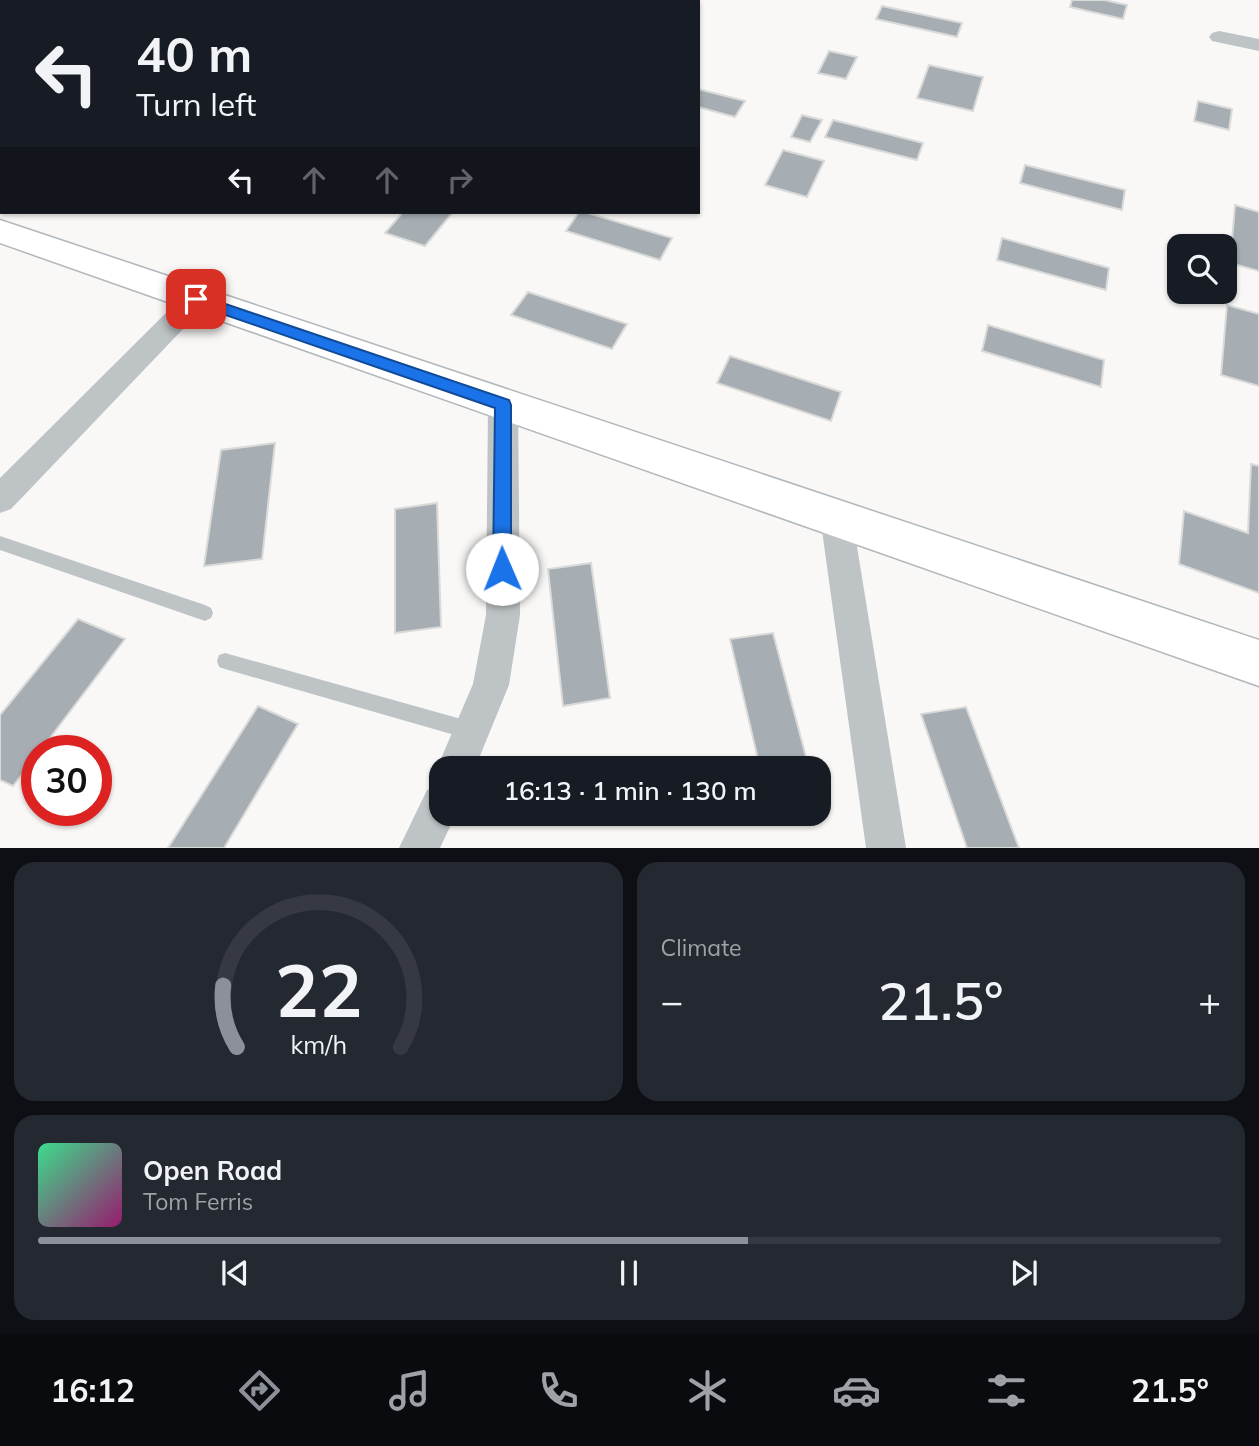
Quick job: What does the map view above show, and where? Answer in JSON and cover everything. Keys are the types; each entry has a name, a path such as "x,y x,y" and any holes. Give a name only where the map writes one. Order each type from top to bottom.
{"main road":[{"path":"0,231 1259,663"}],"street":[{"path":"1219,37 1259,45"},
{"path":"0,499 196,299"},
{"path":"461,756 491,685 503,615 503,405"},
{"path":"836,516 886,848"},
{"path":"419,848 430,826"}],"lane":[{"path":"0,543 205,613"},
{"path":"225,661 472,731"}],"building":[{"path":"1072,0 1104,0 1127,5 1123,19 1070,7"},
{"path":"882,6 962,23 957,37 876,19"},
{"path":"829,51 857,57 846,79 818,73"},
{"path":"929,65 983,77 973,111 917,98"},
{"path":"700,90 745,101 735,117 700,108"},
{"path":"1198,101 1232,109 1229,130 1194,121"},
{"path":"802,115 822,120 810,142 791,137"},
{"path":"833,120 923,143 917,160 825,137"},
{"path":"783,150 824,161 807,197 765,185"},
{"path":"1025,165 1125,190 1122,210 1020,183"},
{"path":"1235,205 1259,212 1259,271 1237,265 1237,234 1232,234"},
{"path":"401,214 451,214 425,246 385,233"},
{"path":"578,214 591,214 672,238 660,260 566,231"},
{"path":"1002,238 1109,268 1106,290 997,260"},
{"path":"528,292 627,324 612,349 511,315"},
{"path":"1227,305 1259,314 1259,386 1221,375"},
{"path":"988,325 1104,360 1101,387 982,351"},
{"path":"730,356 841,392 831,421 717,383"},
{"path":"275,443 262,559 204,566 221,450"},
{"path":"1251,464 1259,466 1259,593 1179,564 1184,511 1248,533"},
{"path":"437,503 441,627 395,633 395,509"},
{"path":"591,563 610,698 563,706 548,569"},
{"path":"78,619 125,639 52,735 21,735 21,776 13,786 0,780 0,715"},
{"path":"773,633 806,756 757,756 730,639"},
{"path":"258,706 298,724 224,848 168,848"},
{"path":"966,707 1019,848 967,848 921,714"}],"route":[{"path":"196,299 503,405 502,569"}]}
